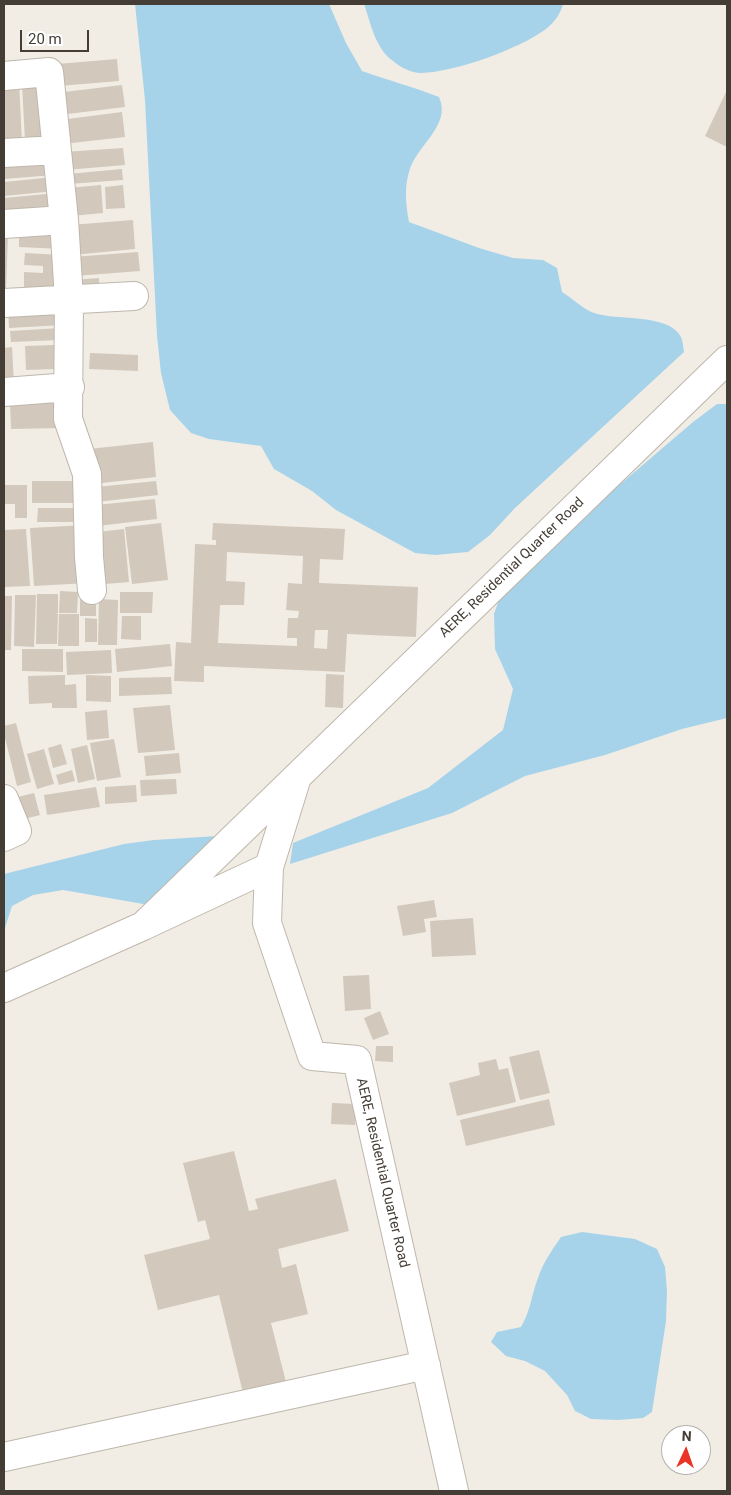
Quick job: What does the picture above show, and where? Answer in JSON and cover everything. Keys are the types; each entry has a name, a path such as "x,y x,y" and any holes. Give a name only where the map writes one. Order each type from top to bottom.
{"street":[{"path":"4,76 49,72 64,220 69,299 70,387 68,419 87,474 89,557 92,590"},
{"path":"4,153 57,150"},
{"path":"4,224 64,220"},
{"path":"4,303 134,296"},
{"name":"AERE, Residential Quarter Road","path":"142,926 727,360"},
{"path":"4,392 70,387"},
{"name":"AERE, Residential Quarter Road","path":"297,776 269,868 267,923 312,1056 357,1060 454,1491"},
{"path":"4,799 17,831 4,837"},
{"path":"4,988 269,868"},
{"path":"4,1457 426,1365"}],"water":[{"path":"135,4 329,4 346,43 362,71 439,97 442,107 441,117 432,135 418,153 407,178 406,197 409,222 479,248 513,258 543,260 557,268 562,292 586,309 604,315 642,319 666,324 675,329 681,337 684,352 515,508 490,535 468,552 435,555 415,553 336,510 312,491 274,469 261,446 209,439 191,433 170,410 161,373 157,336 145,100"},
{"path":"364,4 563,4 559,14 549,27 520,44 486,58 451,69 421,73 402,67 387,56 374,35"},
{"path":"717,404 727,404 727,718 682,729 605,755 525,776 452,813 290,864 293,843 428,788 503,730 513,689 495,649 494,614 500,597 555,540 693,422"},
{"path":"218,836 149,905 63,890 33,895 12,906 4,931 4,874 124,844"},
{"path":"582,1232 635,1239 657,1249 665,1267 667,1291 666,1321 652,1412 643,1418 618,1420 591,1419 575,1411 567,1395 545,1371 525,1361 506,1356 491,1342 497,1332 521,1327 527,1315 540,1272 551,1252 561,1237"}],"building":[{"path":"117,59 119,81 59,86 57,64"},
{"path":"4,80 19,80 22,143 4,143"},
{"path":"44,81 47,141 25,142 22,83"},
{"path":"122,85 125,107 59,115 56,93"},
{"path":"727,90 727,147 705,136"},
{"path":"122,112 125,137 63,144 60,120"},
{"path":"123,148 125,165 66,170 64,152"},
{"path":"52,157 54,175 4,179 4,160"},
{"path":"122,169 123,180 69,184 68,174"},
{"path":"54,177 55,191 4,196 4,182"},
{"path":"101,185 103,213 71,216 68,188"},
{"path":"123,185 125,208 106,209 105,187"},
{"path":"57,193 59,218 6,222 4,198"},
{"path":"133,220 135,249 73,255 70,225"},
{"path":"19,230 62,232 62,249 19,247"},
{"path":"4,233 8,233 6,292 4,292"},
{"path":"138,252 140,271 75,276 73,257"},
{"path":"25,253 62,255 60,288 24,287 24,272 43,273 43,266 24,265"},
{"path":"99,278 99,295 74,297 72,280"},
{"path":"63,303 64,325 9,328 8,307"},
{"path":"60,328 61,340 11,342 10,331"},
{"path":"54,345 55,369 26,370 25,346"},
{"path":"12,347 14,384 4,384 4,348"},
{"path":"90,353 138,355 138,371 89,369"},
{"path":"63,401 64,428 11,429 10,403"},
{"path":"153,442 156,477 93,484 89,449"},
{"path":"32,481 80,481 79,503 32,503"},
{"path":"156,481 158,495 97,502 96,487"},
{"path":"4,485 27,485 27,518 15,518 15,504 4,504"},
{"path":"155,499 157,519 98,526 96,505"},
{"path":"38,508 81,508 81,522 37,522"},
{"path":"161,523 168,580 132,584 125,527"},
{"path":"213,523 345,529 343,560 320,559 319,583 418,587 416,637 347,634 345,672 204,666 204,682 174,681 176,642 191,643 195,544 216,545 216,540 212,540","holes":["227,552 303,556 302,584 288,583 286,610 299,611 298,618 288,618 287,638 297,638 297,646 218,643 220,605 244,605 245,582 226,581","315,630 328,630 327,649 314,648"]},
{"path":"85,525 88,583 34,586 30,528"},
{"path":"26,529 30,586 4,587 4,530"},
{"path":"124,529 129,582 94,585 89,533"},
{"path":"80,590 96,590 96,616 80,616"},
{"path":"60,591 78,592 77,613 59,613"},
{"path":"120,592 153,592 152,613 120,613"},
{"path":"37,594 58,594 58,613 56,613 58,614 57,644 36,644"},
{"path":"15,595 36,595 34,647 14,646"},
{"path":"4,596 12,596 11,650 4,650"},
{"path":"99,599 118,600 117,645 98,645"},
{"path":"59,614 79,614 79,646 58,646"},
{"path":"122,616 141,616 141,640 121,639"},
{"path":"85,618 97,619 97,642 85,642"},
{"path":"170,644 172,666 117,672 115,649"},
{"path":"22,649 63,649 63,672 22,671"},
{"path":"111,650 112,673 67,675 66,652"},
{"path":"326,674 344,675 343,708 325,707"},
{"path":"65,675 65,685 76,684 77,708 52,708 52,703 29,704 28,676"},
{"path":"86,675 111,676 111,702 86,701"},
{"path":"171,677 172,694 119,696 119,678"},
{"path":"170,705 175,750 138,753 133,708"},
{"path":"107,710 109,738 87,740 85,712"},
{"path":"16,723 31,782 17,786 4,734 4,726"},
{"path":"114,739 121,777 97,781 90,743"},
{"path":"61,744 67,764 53,768 48,748"},
{"path":"87,745 95,779 78,783 71,749"},
{"path":"44,749 54,784 37,789 27,754"},
{"path":"179,753 181,773 146,776 144,756"},
{"path":"72,770 75,781 59,785 56,775"},
{"path":"176,779 177,794 141,796 140,780"},
{"path":"136,785 137,802 105,804 105,787"},
{"path":"96,787 100,807 47,815 44,795"},
{"path":"34,793 40,815 20,820 14,798"},
{"path":"434,900 437,917 424,919 426,932 403,936 397,906"},
{"path":"473,918 476,955 432,957 430,921"},
{"path":"369,975 371,1009 345,1011 343,976"},
{"path":"380,1011 389,1034 373,1040 364,1018"},
{"path":"376,1046 393,1046 393,1062 375,1061"},
{"path":"539,1050 550,1093 520,1100 509,1057"},
{"path":"496,1059 499,1070 508,1068 516,1102 457,1116 449,1083 480,1075 478,1063"},
{"path":"549,1099 555,1125 466,1146 460,1120"},
{"path":"332,1103 356,1104 355,1125 331,1124"},
{"path":"234,1151 249,1211 258,1209 255,1199 336,1179 349,1231 278,1249 282,1268 296,1264 308,1314 271,1323 287,1386 244,1397 219,1295 158,1310 144,1255 210,1239 205,1220 198,1222 183,1163"}]}
